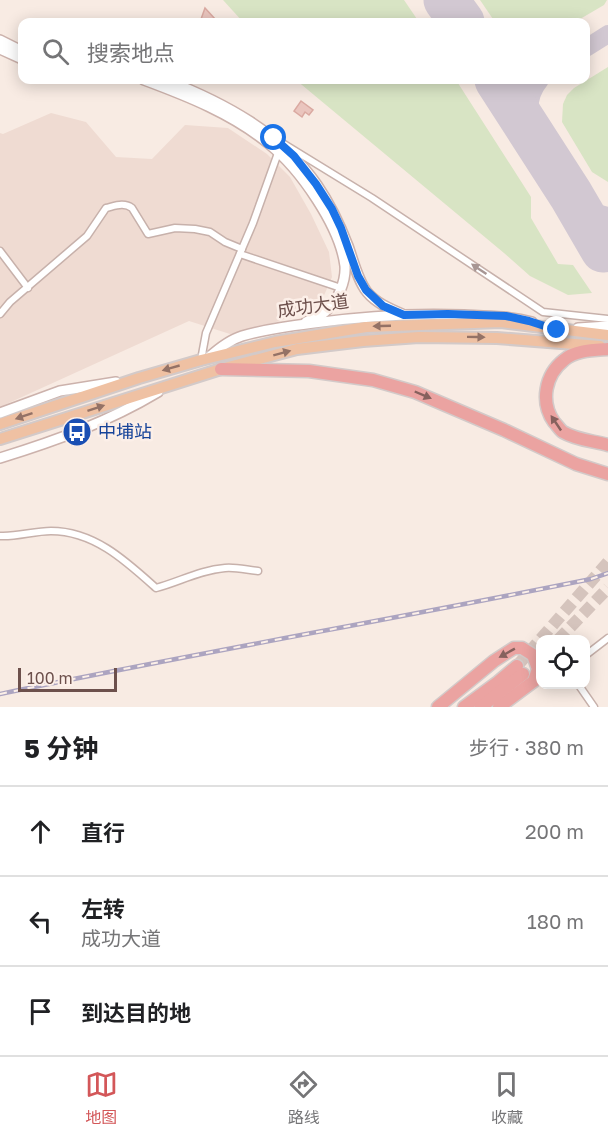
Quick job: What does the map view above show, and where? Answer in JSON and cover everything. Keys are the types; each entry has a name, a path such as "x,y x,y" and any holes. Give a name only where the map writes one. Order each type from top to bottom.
{"highway":[{"path":"608,348 585,351 565,358 553,371 546,388 546,405 562,432 608,445"},
{"path":"221,369 309,370 373,380 415,392 576,464 608,474"},
{"path":"438,707 494,661 514,648 522,648 533,655 536,663"},
{"path":"464,707 498,682 520,670 481,707"},
{"path":"499,707 536,680"}],"main road":[{"path":"0,40 18,49"},
{"path":"0,49 18,57"},
{"path":"154,84 208,106 244,126 270,144 310,189 329,222 343,256 345,268 337,298 326,311 301,325"},
{"path":"176,84 212,99 248,119 294,156 332,209 358,276 367,292 383,306 404,315"},
{"name":"成功大道","path":"204,359 221,346 241,337 351,318 448,314 506,316 557,330 608,326"},
{"path":"0,424 204,359 275,342 366,327 501,322 608,335"},
{"path":"0,439 221,369 297,349 419,336 497,338 608,348"},
{"path":"0,413 60,391 139,378"},
{"path":"0,458 87,428 133,407 171,385"}],"street":[{"path":"274,138 372,198 543,312 608,319"},
{"path":"204,359 206,333 279,153"},
{"path":"0,314 31,283 87,236 106,208 120,204 132,208 148,234 175,228 210,232 241,251 341,288"},
{"path":"0,251 28,288"},
{"path":"0,536 61,531 83,537 117,555 156,588 201,572 217,569 258,571"},
{"path":"590,651 608,638"},
{"path":"581,689 594,707"}],"shaded area":[{"path":"51,113 86,122 116,157 152,159 185,125 228,128 267,154 290,177 329,252 332,277 322,300 280,321 230,334 189,321 0,407 0,133 3,134"}],"green space":[{"path":"223,0 404,0 416,18 239,18"},
{"path":"480,0 607,0 604,5 582,18 492,18"},
{"path":"608,67 608,182 592,172 562,122 563,104 567,95 580,84 590,84 590,78"},
{"path":"301,84 459,84 531,197 531,218 558,264 573,265 592,293 568,295 530,276"}],"building":[{"path":"205,8 214,18 201,18"},
{"path":"301,101 313,110 309,115 305,112 302,117 294,111"}],"taxiway":[{"path":"590,45 608,34"},
{"path":"538,84 530,103 532,128 537,140 575,200 588,210 608,216"}],"runway":[{"path":"446,0 459,18"},
{"path":"500,84 571,195 603,250"}],"tunnel":[{"path":"517,666 608,562"},
{"path":"563,635 608,588"}],"railway":[{"path":"0,694 517,594 591,579 608,573"}],"place":[{"name":"中埔站","path":"77,432"}],"route":[{"path":"274,138 294,156 316,184 341,228 358,276 367,292 383,306 404,315 506,316 557,330"}]}
